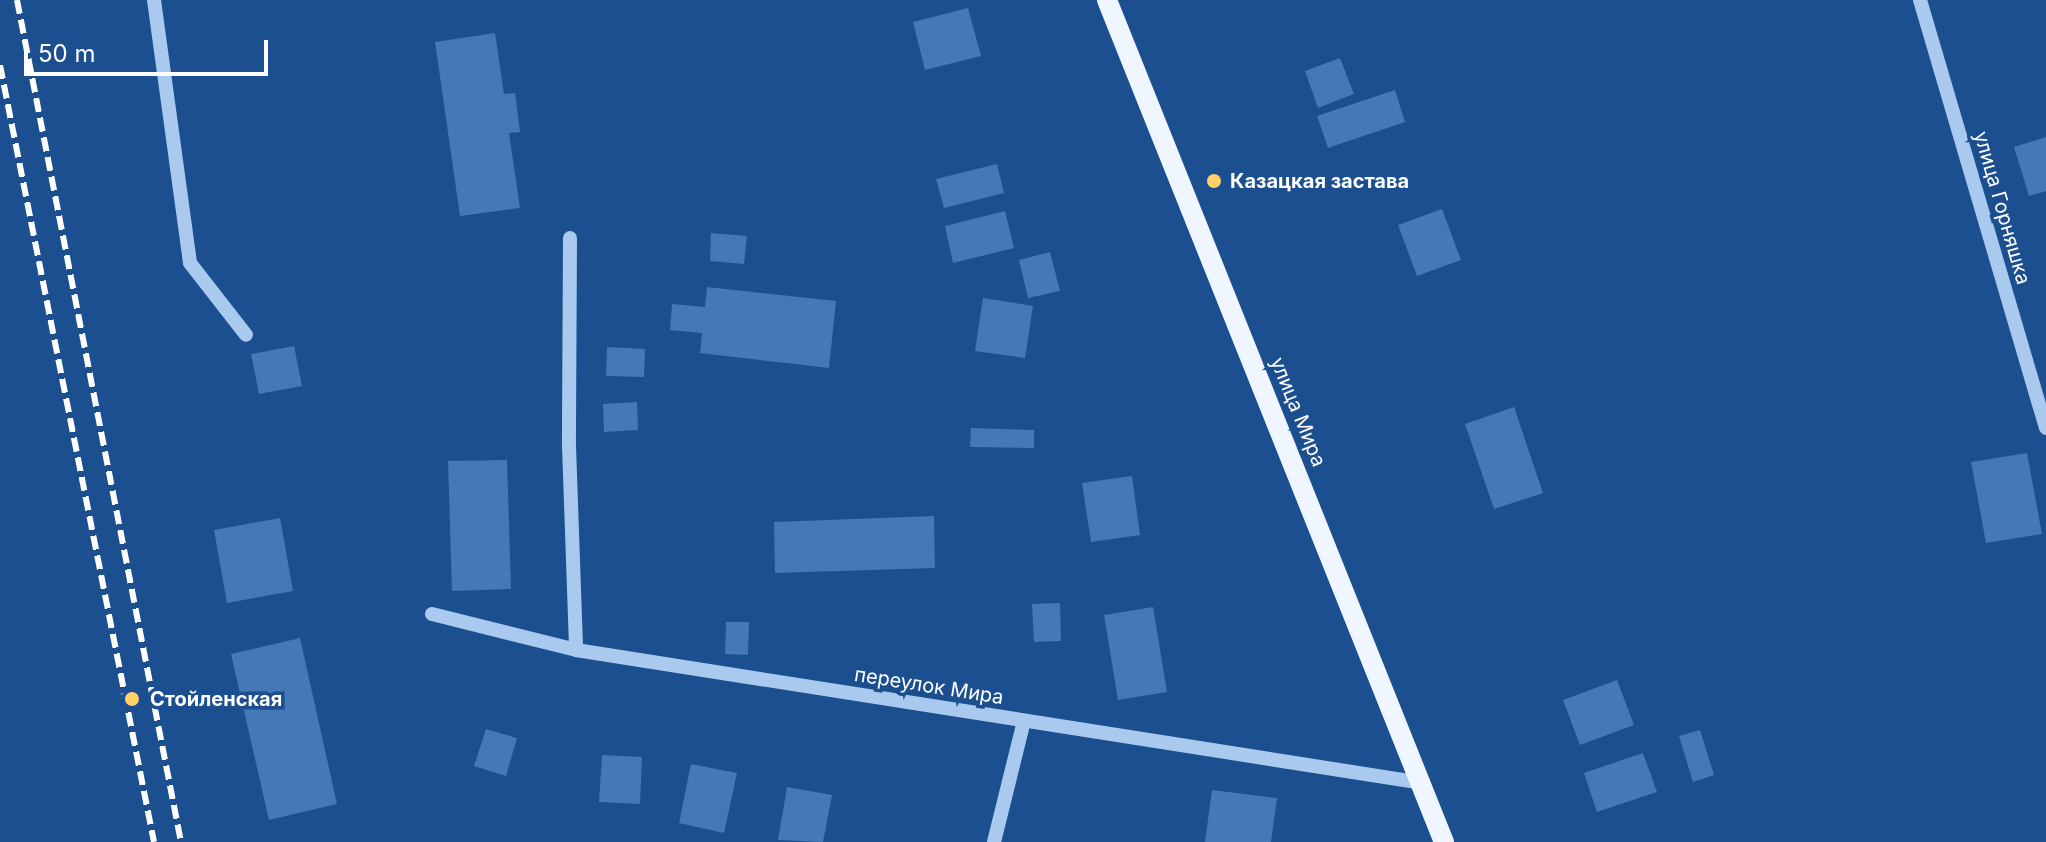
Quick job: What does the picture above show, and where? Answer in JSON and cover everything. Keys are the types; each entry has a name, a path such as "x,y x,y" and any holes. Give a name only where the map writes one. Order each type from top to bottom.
{"main road":[{"name":"улица Мира","path":"1107,0 1444,842"}],"street":[{"path":"154,0 190,263 246,335"},
{"name":"улица Горняшка","path":"1920,0 2046,428"},
{"path":"570,238 569,446 576,650"},
{"name":"переулок Мира","path":"432,614 576,650 1422,783"},
{"path":"994,842 1024,721"}],"building":[{"path":"968,8 981,56 925,70 913,22"},
{"path":"495,33 504,94 515,93 520,132 509,133 520,208 460,216 435,42"},
{"path":"1340,58 1354,94 1318,108 1305,71"},
{"path":"1395,90 1405,122 1328,148 1317,116"},
{"path":"2046,137 2046,191 2029,196 2014,147"},
{"path":"997,164 1004,193 944,208 936,179"},
{"path":"1442,209 1461,260 1417,276 1398,225"},
{"path":"1005,211 1014,248 953,263 945,226"},
{"path":"711,233 747,236 744,264 710,261"},
{"path":"1050,252 1060,291 1028,298 1019,260"},
{"path":"707,287 836,301 829,368 700,353 702,333 670,330 672,304 705,307"},
{"path":"983,298 1033,306 1025,358 975,351"},
{"path":"294,346 302,386 259,394 251,354"},
{"path":"607,347 645,349 644,377 606,376"},
{"path":"637,402 638,430 604,432 603,404"},
{"path":"1514,407 1543,493 1494,509 1465,424"},
{"path":"971,428 1034,430 1034,448 970,447"},
{"path":"2027,453 2042,534 1986,543 1971,462"},
{"path":"507,460 511,589 452,591 448,461"},
{"path":"1132,476 1140,535 1091,542 1082,483"},
{"path":"934,516 935,568 775,573 774,522"},
{"path":"280,518 293,591 227,603 214,530"},
{"path":"1060,603 1061,641 1034,642 1032,604"},
{"path":"1153,607 1167,692 1118,700 1104,615"},
{"path":"726,622 749,622 748,655 725,654"},
{"path":"300,638 337,804 269,820 231,654"},
{"path":"1617,680 1634,725 1580,745 1563,700"},
{"path":"486,729 517,738 506,776 474,766"},
{"path":"1700,730 1714,775 1693,782 1679,736"},
{"path":"1643,753 1657,792 1597,812 1584,773"},
{"path":"602,755 642,757 640,804 599,802"},
{"path":"691,764 737,773 724,833 679,823"},
{"path":"787,787 832,795 823,842 778,840"},
{"path":"1212,790 1277,798 1271,842 1205,842"}],"railway":[{"path":"17,0 181,842"},
{"path":"0,65 154,842"}],"place":[{"name":"Казацкая застава","path":"1214,181"},
{"name":"Стойленская","path":"132,699"}]}
